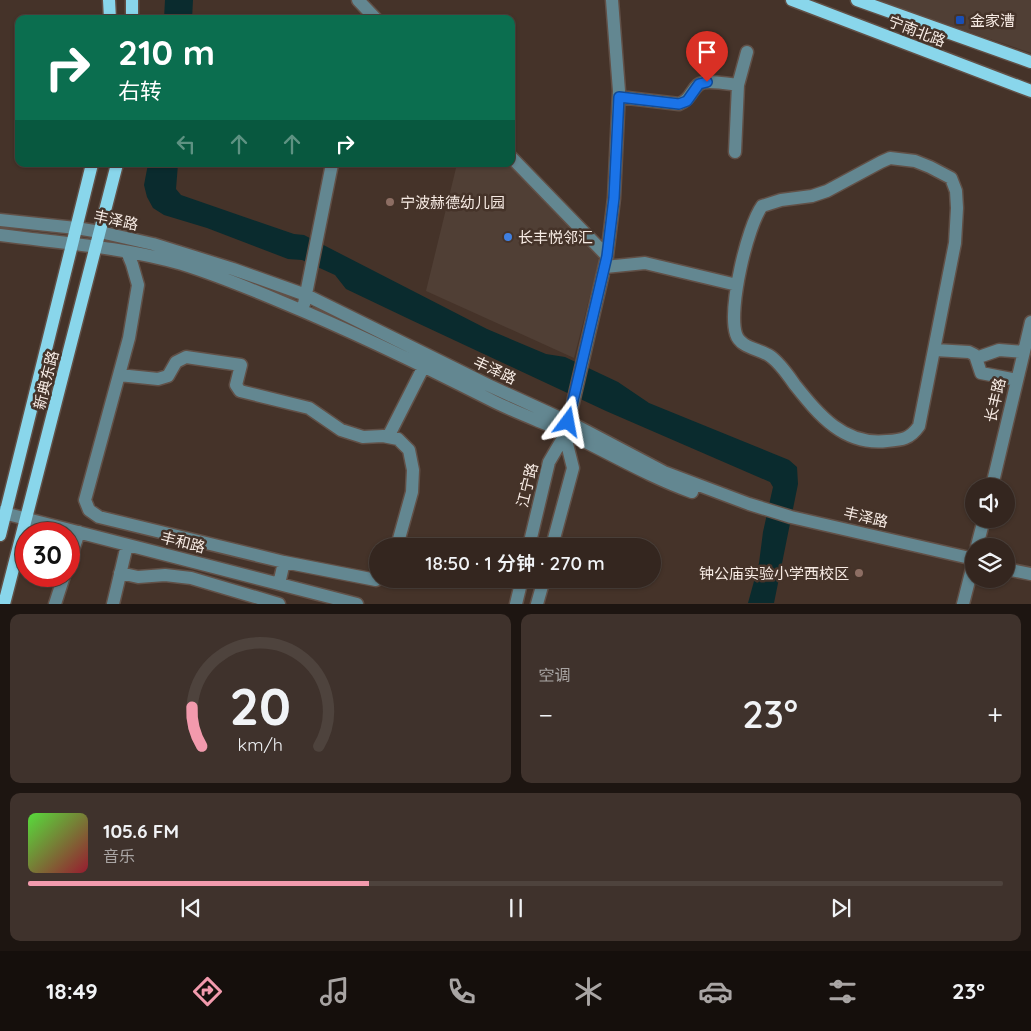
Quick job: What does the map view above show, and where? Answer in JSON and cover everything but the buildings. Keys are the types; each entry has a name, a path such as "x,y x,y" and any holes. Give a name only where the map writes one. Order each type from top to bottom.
{"main road":[{"path":"109,0 110,15"},
{"path":"132,0 132,15"},
{"name":"宁南北路","path":"792,0 1031,91"},
{"name":"宁南北路","path":"857,0 1031,62"},
{"name":"新典东路","path":"0,535 3,513 91,167"},
{"name":"新典东路","path":"4,604 116,167"}],"street":[{"path":"554,538 573,468 567,430 606,261 614,198 619,97 612,0"},
{"path":"735,152 738,85 747,52"},
{"path":"619,97 679,104 687,101 699,84 707,82 738,85"},
{"path":"890,158 915,161 951,178 956,191 958,208 955,243 935,350 919,426 913,435 898,440 877,442 837,430 816,411 783,369 770,356 744,344 736,336 734,309 737,285 757,214 762,206 781,200 812,196 828,191 890,158"},
{"path":"515,161 606,261 645,263 737,285"},
{"path":"303,311 331,167"},
{"name":"丰泽路","path":"0,220 100,232 153,244 233,269 306,295 488,385 661,481 742,510 965,561"},
{"name":"丰泽路","path":"0,235 127,252 181,264 222,278 303,311 424,366 490,399 664,472 791,521"},
{"path":"127,252 138,285 129,338 85,500 89,510 99,517 284,562 369,579"},
{"name":"长丰路","path":"994,478 1031,322"},
{"path":"935,350 969,352 975,355 981,373 1017,380"},
{"path":"976,358 999,350 1024,352"},
{"path":"119,374 158,380 168,376 176,362 186,357 241,365 236,385 240,391 309,408 341,430 363,438 383,436 398,440 409,450 413,470 412,492 399,538"},
{"path":"388,437 424,366"},
{"name":"江宁路","path":"531,538 549,462 567,430"},
{"name":"丰和路","path":"3,513 38,522"},
{"name":"丰和路","path":"80,532 357,604"},
{"path":"113,604 127,545"},
{"path":"279,584 284,562"},
{"path":"1015,571 1031,574"},
{"path":"120,573 138,577 165,575 192,578 279,604"},
{"path":"55,604 60,587"},
{"path":"516,604 520,588"},
{"path":"537,604 541,588"},
{"path":"964,604 968,588"}],"shaded area":[{"path":"874,0 1031,0 1031,53"},
{"path":"456,167 513,167 600,257 574,358 426,291"}],"water":[{"path":"165,0 193,0 192,15 164,15"},
{"path":"147,167 178,167 176,189 181,195 294,234 304,235 487,329 546,354 565,357 618,382 649,403 789,460 797,467 798,484 774,603 748,603 759,563 763,532 773,487 770,482 606,411 411,320 346,289 335,275 302,260 288,259 207,228 164,215 153,208 147,197 144,185"}],"place":[{"name":"金家漕","path":"960,20"},
{"name":"宁波赫德幼儿园","path":"390,202"},
{"name":"长丰悦邻汇","path":"508,237"},
{"name":"钟公庙实验小学西校区","path":"859,573"}],"route":[{"path":"568,422 607,256 614,198 619,97 679,104 687,101 699,84 707,82"}]}
